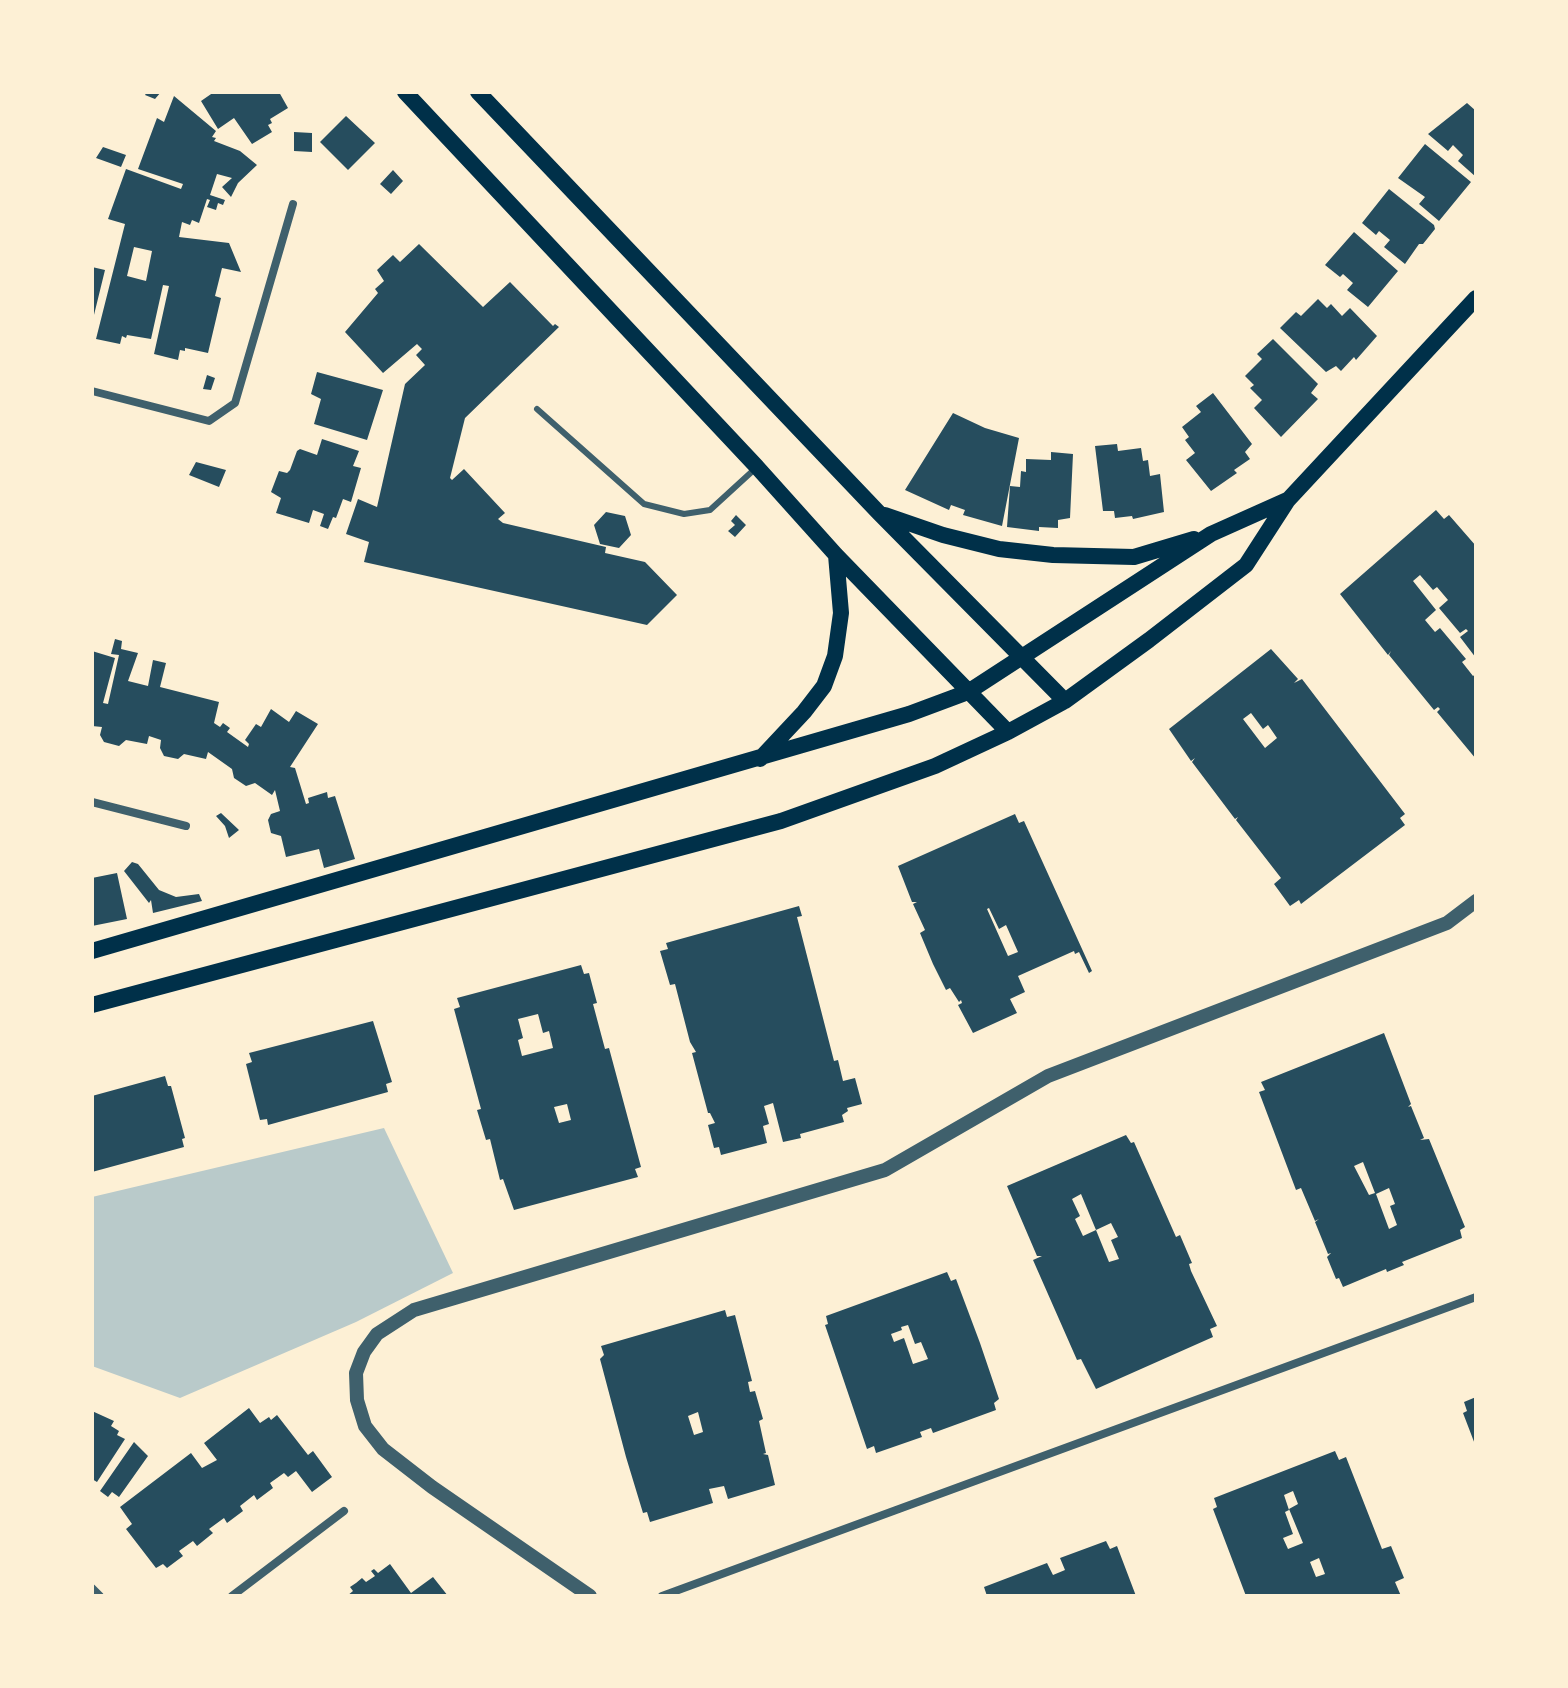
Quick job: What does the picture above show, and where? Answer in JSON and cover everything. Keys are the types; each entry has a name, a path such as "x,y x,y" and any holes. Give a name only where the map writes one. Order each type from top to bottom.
{"main road":[{"path":"405,92 836,555 1008,732"},
{"path":"478,92 879,513 1065,701"},
{"path":"92,1005 781,821 935,766 1008,732 1065,701 1246,565 1288,500 1476,298"},
{"path":"879,513 943,535 999,549 1053,555 1134,557 1211,534 1288,500"},
{"path":"92,951 909,714 968,692 1211,534"},
{"path":"759,759 824,686 835,656 841,613 836,555"}],"street":[{"path":"92,391 209,421 235,403 293,204"},
{"path":"92,802 186,826"},
{"path":"590,1596 432,1487 383,1449 365,1426 357,1400 356,1373 364,1352 377,1334 414,1310 885,1170 1048,1076 1447,923 1476,901"},
{"path":"662,1596 1476,1297"},
{"path":"232,1596 344,1511"},
{"path":"92,1588 100,1596"}],"lane":[{"path":"537,409 644,504 684,514 710,510 757,467"}],"shaded area":[{"path":"384,1128 453,1273 356,1322 180,1398 92,1366 92,1197"}],"building":[{"path":"147,92 161,92 155,99 145,95"},
{"path":"214,92 279,92 288,108 270,119 272,123 268,125 272,132 252,144 234,118 218,129 201,101"},
{"path":"174,96 216,131 212,137 216,138 214,141 240,151 257,165 238,183 231,197 222,187 232,178 217,174 210,195 225,200 223,205 218,203 216,210 207,207 210,200 207,199 199,223 192,220 190,225 182,222 179,237 229,243 241,272 222,268 215,296 221,298 208,353 185,348 185,351 180,350 178,360 154,354 169,286 163,285 151,339 127,335 126,338 122,336 120,344 96,339 125,224 108,219 126,169 181,189 183,184 138,169 157,118 164,122","holes":["134,247 152,251 146,281 127,276"]},
{"path":"1467,103 1476,111 1476,177 1458,161 1463,155 1453,145 1448,151 1428,134"},
{"path":"346,116 375,143 348,170 320,142"},
{"path":"294,132 312,133 312,152 294,151"},
{"path":"1425,144 1471,182 1439,221 1419,204 1425,197 1398,178"},
{"path":"103,147 126,155 121,167 96,158"},
{"path":"393,170 403,181 391,194 380,184"},
{"path":"1389,189 1435,229 1405,264 1384,247 1390,240 1379,231 1376,235 1362,223"},
{"path":"1354,232 1398,271 1368,307 1347,290 1353,283 1325,265"},
{"path":"419,244 483,307 510,282 553,326 559,327 465,418 450,478 452,480 464,469 505,513 498,519 503,523 606,547 605,553 645,562 677,595 647,625 364,562 369,542 346,534 358,499 377,507 405,384 425,365 416,355 422,349 417,344 383,373 345,332 378,293 375,289 384,281 377,270 393,255 400,262"},
{"path":"92,267 105,270 93,319 92,318"},
{"path":"1318,299 1327,308 1331,304 1342,316 1350,308 1377,336 1356,360 1354,357 1341,371 1336,366 1326,372 1280,328 1296,312 1301,316"},
{"path":"1273,339 1318,384 1311,393 1318,399 1281,437 1254,408 1262,400 1250,388 1254,385 1245,376 1262,359 1257,354"},
{"path":"317,372 383,390 367,440 314,424 321,399 311,394"},
{"path":"207,375 215,378 211,390 203,389"},
{"path":"1213,393 1252,444 1245,452 1250,459 1234,470 1237,473 1211,491 1186,460 1195,453 1185,440 1189,437 1182,427 1201,412 1196,406"},
{"path":"953,413 985,428 1019,438 1002,526 963,515 965,510 951,505 949,510 905,490"},
{"path":"322,439 359,451 353,466 361,468 351,502 343,499 328,529 320,526 324,514 313,510 309,523 276,513 281,498 271,492 279,471 287,473 290,470 297,451 300,449 317,455"},
{"path":"1117,444 1118,451 1141,448 1143,461 1148,460 1150,476 1160,474 1164,512 1133,519 1132,516 1115,518 1114,511 1103,511 1095,446"},
{"path":"1051,452 1073,454 1070,518 1058,520 1058,528 1039,527 1039,531 1007,527 1010,486 1020,487 1021,471 1026,472 1026,459 1051,460"},
{"path":"196,462 226,470 219,487 189,475"},
{"path":"1436,510 1444,519 1449,515 1476,546 1476,658 1460,637 1468,631 1466,629 1460,633 1439,608 1448,600 1437,587 1433,590 1420,575 1413,581 1436,610 1425,620 1435,632 1440,628 1466,659 1462,662 1473,676 1476,674 1476,759 1437,712 1440,709 1434,710 1389,655 1391,651 1388,655 1340,594"},
{"path":"606,512 625,516 631,535 619,548 600,544 594,525"},
{"path":"736,515 746,525 735,537 728,531 735,525 731,521"},
{"path":"115,639 122,641 121,649 138,653 128,681 148,686 153,660 166,663 160,687 219,702 214,723 220,727 223,723 230,728 227,732 248,747 245,740 256,724 261,727 271,709 289,722 296,711 318,724 290,767 295,768 306,804 309,803 308,798 327,792 328,798 335,796 355,859 324,868 319,849 286,857 281,836 271,833 268,820 271,814 280,811 275,790 272,795 255,783 246,786 234,778 232,769 208,752 206,759 184,754 178,759 164,756 160,748 161,740 149,736 147,744 126,740 119,746 104,742 100,735 102,727 92,726 92,651 115,658 103,703 108,704 119,655 111,654"},
{"path":"1271,649 1298,679 1294,683 1302,679 1405,814 1400,818 1405,825 1301,904 1299,900 1290,906 1274,884 1281,878 1236,820 1238,817 1235,819 1192,762 1195,758 1191,761 1169,729","holes":["1251,713 1263,729 1268,725 1277,738 1265,748 1243,719"]},
{"path":"221,813 239,830 229,838 225,826 216,816"},
{"path":"1015,814 1019,823 1024,821 1092,971 1089,973 1079,952 1075,954 1074,951 1018,976 1025,992 1010,999 1017,1013 973,1033 958,1005 962,1003 961,1000 959,1002 950,988 946,990 933,964 920,933 925,930 913,904 917,902 912,902 898,866","holes":["987,909 999,929 1006,925 1018,952 1008,956"]},
{"path":"132,862 138,864 159,890 176,897 199,894 202,901 153,913 151,900 149,903 124,871"},
{"path":"117,873 127,919 92,926 92,878"},
{"path":"799,906 802,916 797,917 834,1061 838,1060 843,1081 855,1078 862,1104 847,1108 848,1111 842,1115 844,1122 783,1142 773,1103 764,1106 769,1124 763,1126 767,1143 721,1155 719,1147 714,1148 708,1125 715,1123 708,1113 692,1053 696,1052 690,1042 675,984 670,985 660,951 668,949 666,943"},
{"path":"581,965 584,974 589,973 597,1003 593,1004 605,1049 609,1048 641,1167 635,1169 638,1177 514,1210 503,1179 500,1180 490,1139 486,1140 477,1110 481,1109 454,1009 460,1007 457,998","holes":["538,1014 543,1033 549,1031 553,1048 522,1056 518,1040 523,1038 518,1019","567,1104 571,1120 559,1123 554,1107"]},
{"path":"373,1021 392,1082 386,1084 388,1092 268,1125 267,1119 260,1120 246,1064 252,1062 249,1053"},
{"path":"1384,1033 1411,1104 1408,1107 1411,1106 1424,1138 1420,1140 1429,1139 1465,1227 1460,1230 1462,1238 1402,1262 1404,1265 1387,1272 1386,1269 1343,1287 1339,1278 1336,1279 1327,1257 1331,1253 1328,1254 1315,1222 1319,1219 1315,1221 1301,1188 1296,1190 1259,1092 1265,1090 1261,1082","holes":["1363,1162 1375,1193 1369,1195 1354,1166","1389,1188 1395,1204 1390,1206 1397,1225 1389,1229 1376,1194"]},
{"path":"165,1076 168,1086 171,1086 185,1138 182,1139 184,1147 92,1172 92,1096"},
{"path":"1126,1135 1131,1143 1134,1142 1176,1237 1180,1235 1192,1263 1189,1264 1191,1271 1217,1326 1210,1329 1213,1337 1096,1389 1081,1359 1077,1360 1033,1260 1042,1256 1037,1256 1007,1186","holes":["1081,1194 1096,1230 1083,1236 1075,1219 1080,1216 1072,1199","1111,1223 1118,1237 1111,1240 1119,1259 1109,1262 1096,1230"]},
{"path":"947,1272 951,1281 956,1279 980,1343 999,1399 994,1403 996,1410 933,1433 931,1428 920,1432 922,1437 876,1453 874,1446 867,1449 825,1325 828,1324 826,1316","holes":["908,1325 915,1344 921,1342 928,1359 913,1364 904,1338 894,1342 891,1334"]},
{"path":"725,1310 727,1317 735,1315 752,1381 748,1382 750,1392 755,1391 763,1419 759,1421 766,1453 763,1454 768,1455 775,1485 728,1499 724,1486 709,1489 713,1503 650,1522 647,1512 643,1513 626,1457 600,1359 604,1355 601,1346","holes":["698,1412 703,1432 694,1435 688,1416"]},
{"path":"1476,1397 1476,1447 1463,1413 1467,1411 1464,1402"},
{"path":"249,1408 260,1423 277,1415 308,1455 313,1451 332,1477 312,1492 296,1471 288,1477 284,1473 270,1483 273,1488 257,1500 254,1495 240,1506 243,1511 227,1523 224,1518 209,1529 213,1533 197,1546 193,1541 179,1551 183,1556 167,1568 163,1564 156,1568 126,1529 132,1524 120,1507 191,1453 202,1468 217,1460 204,1443"},
{"path":"92,1411 114,1421 111,1426 119,1431 117,1435 125,1439 97,1482 92,1479"},
{"path":"134,1442 148,1456 119,1497 112,1492 108,1497 100,1491"},
{"path":"1335,1451 1339,1460 1346,1457 1382,1549 1391,1546 1404,1578 1395,1582 1401,1596 1246,1596 1213,1509 1217,1507 1214,1498","holes":["1293,1491 1298,1504 1289,1509 1303,1543 1288,1549 1283,1538 1293,1534 1285,1512 1289,1510 1284,1495","1319,1558 1325,1574 1316,1577 1310,1562"]},
{"path":"1106,1541 1110,1549 1117,1546 1136,1596 987,1596 984,1587 1047,1563 1053,1575 1065,1570 1060,1558"},
{"path":"390,1564 411,1593 433,1577 448,1596 347,1596 353,1591 350,1587 362,1578 366,1582 375,1576 371,1571 374,1569 378,1573"}]}
